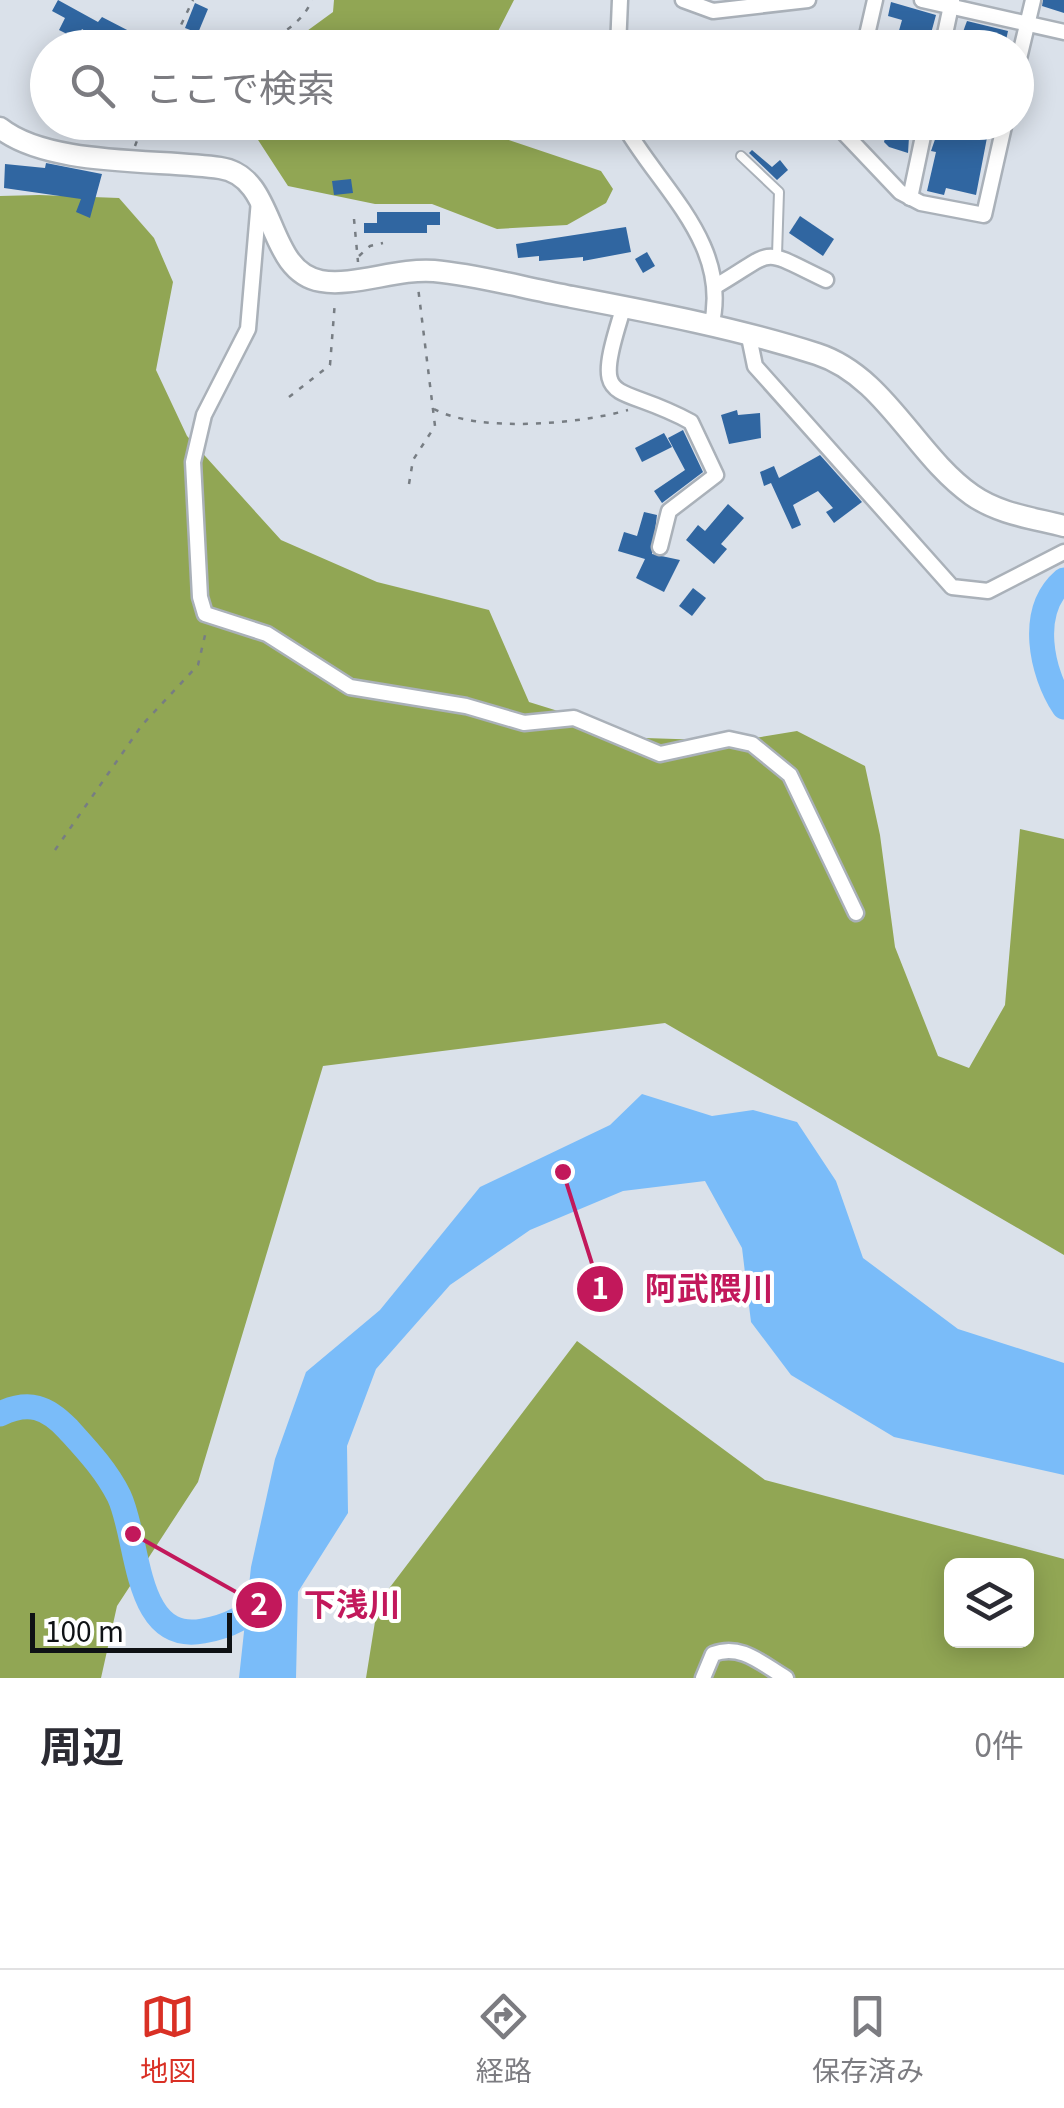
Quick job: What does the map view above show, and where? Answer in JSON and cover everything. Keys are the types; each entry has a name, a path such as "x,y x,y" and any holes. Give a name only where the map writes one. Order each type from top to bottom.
{"street":[{"path":"619,30 620,0"},
{"path":"684,0 713,11 808,0"},
{"path":"868,30 875,0"},
{"path":"922,0 951,3 1027,26 1064,32"},
{"path":"1026,30 1033,0"},
{"path":"946,30 951,3"},
{"path":"0,128 27,143 130,162 222,168 242,177 259,199 296,268 322,281 336,279 358,267 417,271 624,306 813,353 854,372 942,470 973,496 1001,510 1064,526"},
{"path":"634,140 710,252 716,286 711,326"},
{"path":"852,140 910,198 984,215 1001,140"},
{"path":"910,198 922,140"},
{"path":"259,199 248,329 204,415 193,462 200,596 206,614 267,634 350,687 466,706 524,723 574,718 660,754 729,739 752,744 770,754 790,775 856,913"},
{"path":"716,286 756,257 777,255 826,280"},
{"path":"624,306 607,374 614,388 691,422 716,475 669,510 660,547"},
{"path":"748,337 755,366 952,587 988,591 1064,552"},
{"path":"703,1678 713,1654 726,1649 742,1652 786,1678"}],"lane":[{"path":"741,156 779,192 777,255"}],"path":[{"path":"177,30 193,0"},
{"path":"284,30 294,24 312,0"},
{"path":"130,162 138,140"},
{"path":"354,218 358,267"},
{"path":"358,267 370,246 383,243"},
{"path":"408,484 413,460 435,426 417,271"},
{"path":"290,396 330,365 336,279"},
{"path":"433,408 452,419 539,422 612,414 642,402"},
{"path":"55,850 142,725 198,665 205,644 206,614"}],"green space":[{"path":"334,0 514,0 499,30 308,30 333,12"},
{"path":"258,140 509,140 601,171 613,189 606,203 567,225 497,229 432,204 375,204 288,186"},
{"path":"0,196 119,198 154,238 173,282 156,370 187,436 281,540 377,582 489,610 529,702 645,738 737,741 797,731 865,766 880,835 895,947 938,1056 969,1068 1005,1005 1020,829 1064,839 1064,1255 665,1023 323,1066 198,1482 117,1606 101,1678 0,1678"},
{"path":"577,1341 765,1480 1064,1559 1064,1678 366,1678 378,1603"}],"water":[{"path":"642,1094 712,1116 753,1110 797,1122 836,1181 863,1258 958,1329 1064,1363 1064,1475 894,1437 791,1375 751,1322 742,1248 705,1181 623,1191 530,1230 450,1285 376,1369 347,1446 348,1513 298,1592 296,1678 239,1678 251,1567 275,1459 306,1372 380,1310 480,1187 610,1125"}],"building":[{"path":"58,0 98,22 102,17 127,30 59,30 65,18 52,11"},
{"path":"1043,0 1064,0 1064,13 1042,6"},
{"path":"891,2 936,15 932,30 899,30 902,20 888,16"},
{"path":"195,3 208,9 199,30 185,28"},
{"path":"967,21 1004,30 964,30"},
{"path":"909,140 908,153 889,147 884,142"},
{"path":"935,140 987,140 976,195 946,188 944,195 927,191 936,152 931,151"},
{"path":"752,150 772,167 780,160 788,170 777,180 749,153"},
{"path":"46,163 102,174 90,218 76,212 81,199 4,188 5,164 45,168"},
{"path":"351,179 353,193 334,195 332,181"},
{"path":"377,212 440,212 440,225 427,225 427,233 364,233 364,223 377,223"},
{"path":"800,216 834,239 823,256 789,233"},
{"path":"626,227 631,252 583,261 583,257 539,261 539,256 518,258 516,244"},
{"path":"647,252 655,266 643,273 635,259"},
{"path":"737,410 738,415 760,413 761,438 729,444 721,415"},
{"path":"683,430 703,472 662,503 654,491 685,470 668,438"},
{"path":"664,433 672,447 642,462 635,448"},
{"path":"820,455 862,502 834,523 826,512 833,508 818,491 793,505 801,525 792,529 771,483 764,486 760,472 774,466 779,478"},
{"path":"728,504 744,518 721,544 727,549 714,564 686,540 698,525 705,531"},
{"path":"644,512 657,515 652,554 680,560 664,592 636,578 645,559 618,551 624,532 637,536"},
{"path":"693,588 706,598 692,616 679,606"}],"waterway":[{"path":"1064,580 1053,593 1042,625 1044,660 1064,707"},
{"path":"0,1414 20,1407 45,1411 68,1429 96,1461 119,1496 143,1585 163,1622 180,1631 213,1629 238,1619 270,1597"}],"place":[{"name":"阿武隈川","path":"563,1172"},
{"name":"下浅川","path":"133,1534"}]}
